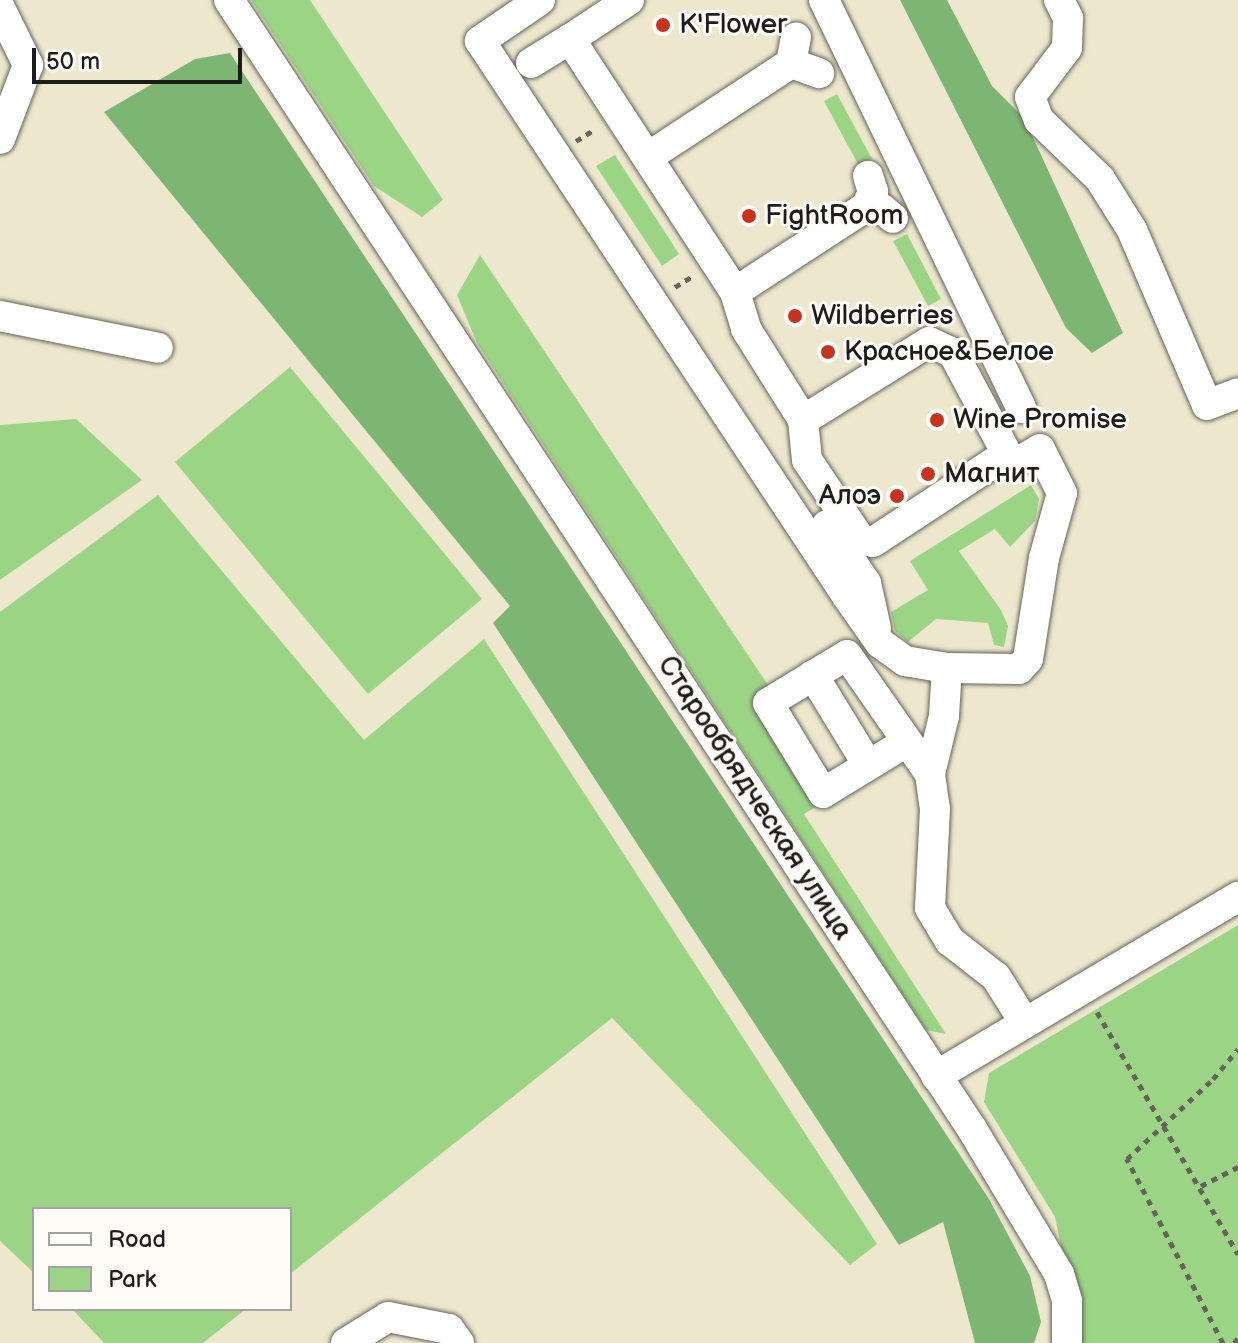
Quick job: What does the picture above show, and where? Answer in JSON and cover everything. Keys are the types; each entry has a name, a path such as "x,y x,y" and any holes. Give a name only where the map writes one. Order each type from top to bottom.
{"street":[{"name":"Старообрядческая улица","path":"229,0 407,266 936,1076 1059,1274 1067,1301 1067,1343"},
{"path":"540,0 480,41 877,631 905,661 947,668 1019,669 1028,659 1044,558 1062,493 1040,449 1025,458"},
{"path":"824,0 1021,408"},
{"path":"1059,0 1068,18 1067,48 1030,97 1039,120 1100,179 1132,230 1207,405 1238,393"},
{"path":"531,63 616,5"},
{"path":"0,8 28,65 0,139"},
{"path":"570,39 735,292 746,329 803,420 811,502 866,583 877,631"},
{"path":"648,157 802,58"},
{"path":"735,292 879,213 868,176"},
{"path":"0,316 158,348"},
{"path":"803,420 929,342 953,353 1006,446 1000,461 866,544 807,460"},
{"path":"877,631 888,586 880,574"},
{"path":"905,743 823,793 768,703 847,655 905,743 930,774"},
{"path":"947,668 944,716 930,774 935,809 930,908 950,941 996,977 1025,1023"},
{"path":"813,675 868,765"},
{"path":"936,1076 1238,897"},
{"path":"346,1343 388,1317 449,1329 459,1343"}],"path":[{"path":"567,147 620,114"},
{"path":"664,294 715,262"},
{"path":"1093,1005 1238,1254"},
{"path":"1223,1343 1127,1159 1238,1049"},
{"path":"1201,1186 1238,1167"},
{"path":"1234,1343 1238,1338"}],"green space":[{"path":"251,0 310,0 443,200 422,217 374,186"},
{"path":"900,0 947,0 992,86 1024,118 1123,333 1092,353 1066,328"},
{"path":"230,53 989,1199 1030,1276 1041,1322 1034,1343 975,1343 943,1222 899,1245 493,623 510,606 104,112 195,59"},
{"path":"837,94 872,159 859,166 824,101"},
{"path":"615,155 679,254 662,266 596,166"},
{"path":"907,234 941,299 928,306 893,241"},
{"path":"480,255 772,691 824,802 804,814 946,1034 926,1030 477,343 457,295"},
{"path":"290,367 482,599 368,694 175,462"},
{"path":"76,419 142,480 0,580 0,425"},
{"path":"1031,485 1039,499 1035,521 1010,547 995,529 959,551 1001,610 1008,626 1004,647 994,645 988,623 936,619 908,642 895,631 891,612 928,590 910,561"},
{"path":"158,495 364,740 484,639 877,1244 850,1265 612,1018 292,1272 292,1207 32,1207 32,1271 0,1241 0,612"},
{"path":"1238,925 1238,1343 1075,1343 1078,1329 1055,1217 984,1102 989,1073"},
{"path":"74,1311 243,1311 203,1343 104,1343"}],"place":[{"name":"K'Flower","path":"663,25"},
{"name":"FightRoom","path":"749,216"},
{"name":"Wildberries","path":"795,316"},
{"name":"Красное&Белое","path":"828,352"},
{"name":"Wine Promise","path":"937,420"},
{"name":"Магнит","path":"928,474"},
{"name":"Алоэ","path":"897,496"}]}
